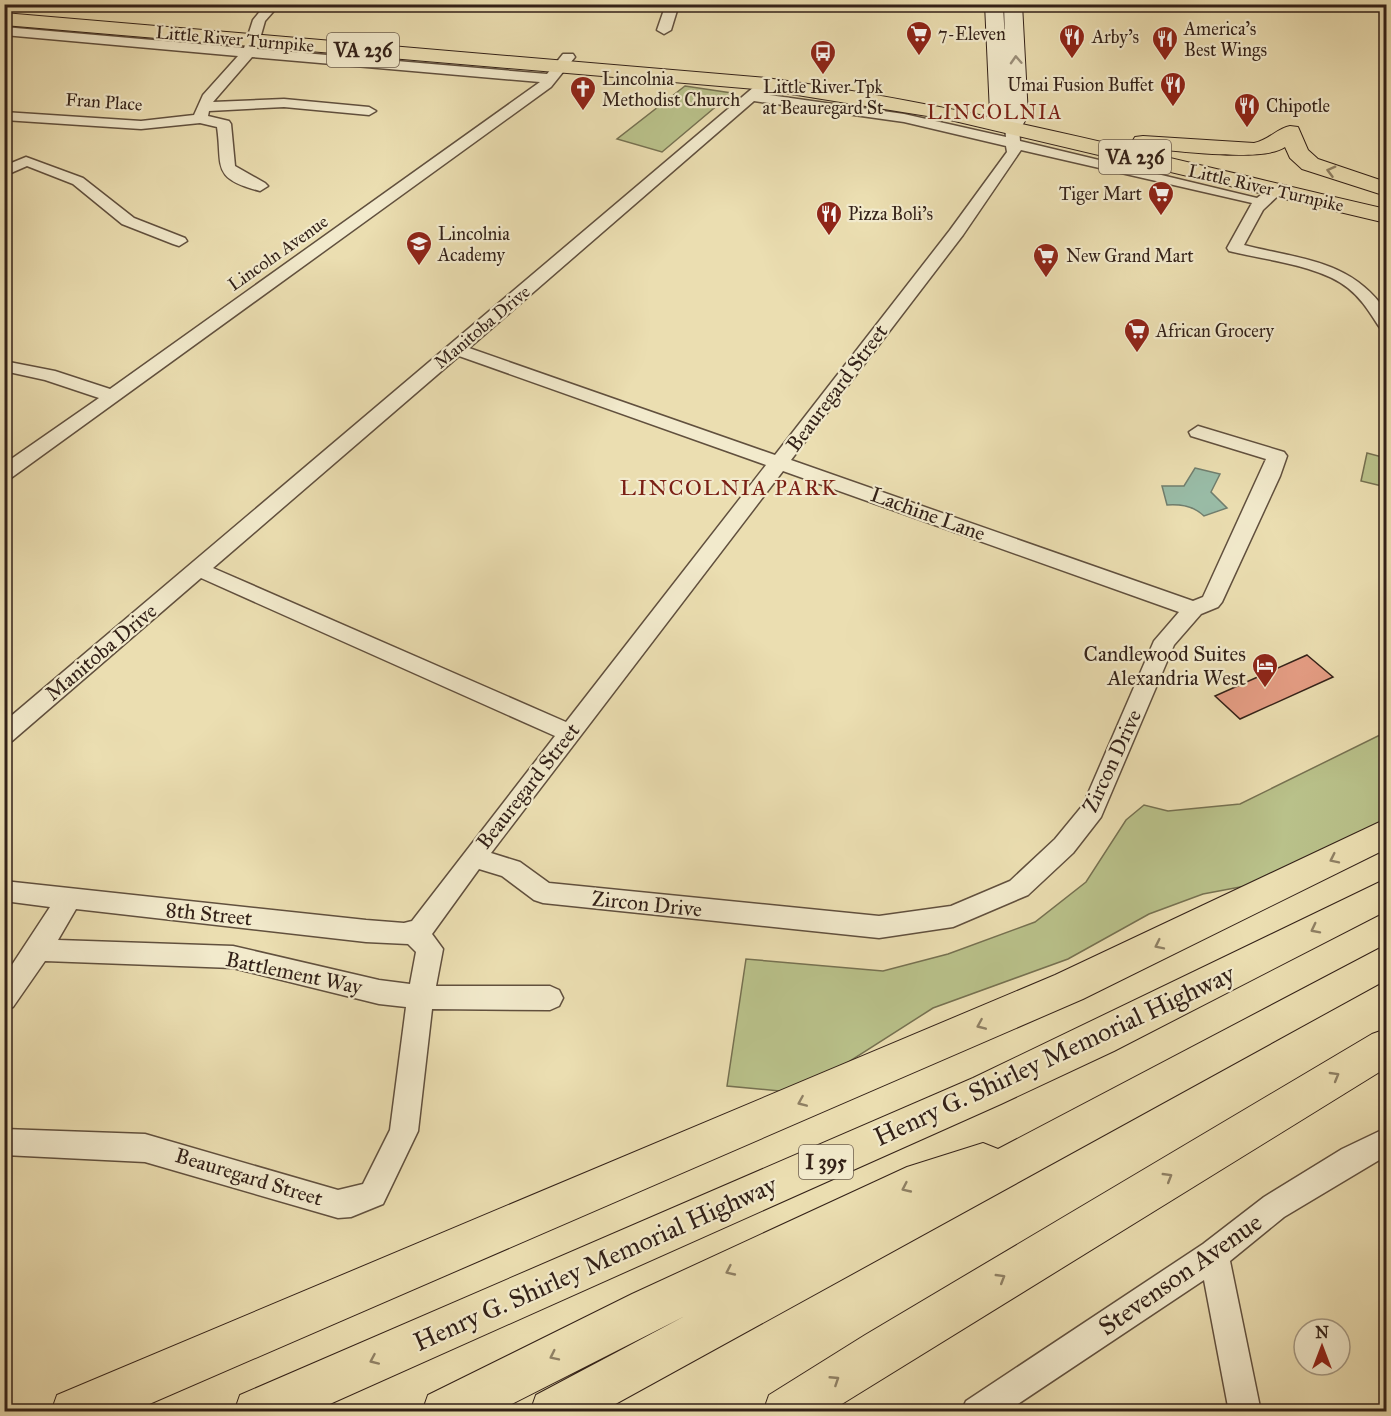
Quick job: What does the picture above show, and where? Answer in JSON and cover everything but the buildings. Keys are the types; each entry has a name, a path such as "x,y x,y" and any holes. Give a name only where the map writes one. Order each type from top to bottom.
{"main road":[{"path":"994,4 1011,124"},
{"path":"1011,124 1013,4"},
{"name":"Little River Turnpike","path":"4,8 252,42"},
{"name":"Little River Turnpike","path":"4,19 560,68 899,103 1011,124 1119,139 1264,187 1386,202"},
{"name":"Little River Turnpike","path":"560,68 828,82 1011,124 1052,139 1386,216"},
{"path":"1119,139 1254,149 1272,146 1290,132 1298,153 1310,164 1386,189"},
{"path":"74,1412 1069,987 1386,834"},
{"name":"Henry G. Shirley Memorial Highway","path":"256,1412 987,1091 1100,1038 1386,894"},
{"path":"553,1412 1386,961"},
{"path":"786,1412 911,1332 1386,1047"},
{"path":"445,1412 648,1310 922,1181 1042,1146"}],"street":[{"path":"260,186 238,178 227,167 223,157 224,124 201,113 252,42 259,20 274,4"},
{"path":"664,30 673,4"},
{"path":"4,31 252,42"},
{"name":"Lincoln Avenue","path":"4,474 560,68"},
{"name":"Manitoba Drive","path":"4,735 759,90"},
{"name":"Fran Place","path":"4,116 141,125 201,113 284,103 369,111"},
{"name":"Beauregard Street","path":"4,1142 145,1148 338,1204 361,1200 373,1194 404,1131 420,997 430,949 414,932 420,930 430,920 474,857 957,232 974,205 1014,152 1011,124"},
{"path":"4,172 26,161 78,181 128,221 179,241"},
{"path":"1245,225 1242,215 1264,187"},
{"path":"1264,187 1263,198 1253,217 1245,225 1235,249 1327,272 1350,282 1374,304 1386,324"},
{"name":"Lachine Lane","path":"456,349 781,461 1194,609"},
{"path":"4,366 49,375 112,396"},
{"name":"Zircon Drive","path":"474,857 511,869 543,893 879,927 953,916 1019,888 1064,846 1093,810 1165,641 1194,609 1211,602 1270,476 1276,456 1198,432"},
{"path":"198,569 570,733"},
{"name":"8th Street","path":"4,891 366,931 414,932"},
{"path":"4,999 38,950 69,898"},
{"name":"Battlement Way","path":"38,950 233,957 379,992 420,997 550,998"},
{"name":"Stevenson Avenue","path":"977,1412 1214,1255 1274,1207 1386,1141"},
{"path":"1214,1255 1247,1411"}],"green space":[{"path":"685,86 732,93 662,152 617,139"},
{"path":"1367,453 1386,458 1386,487 1361,481"},
{"path":"1386,732 1386,839 1310,874 1203,894 1149,914 1068,959 933,1008 800,1093 727,1086 746,959 883,971 948,954 1035,922 1086,882 1126,820 1144,805 1168,811 1240,804"}],"shaded area":[{"path":"1195,468 1220,474 1211,492 1227,508 1204,516 1187,507 1167,505 1162,486 1184,486"}],"place":[{"name":"7-Eleven","path":"919,57"},
{"name":"Arby's","path":"1072,60"},
{"name":"America's Best Wings","path":"1165,62"},
{"name":"Little River Tpk at Beauregard St","path":"823,76"},
{"name":"Umai Fusion Buffet","path":"1173,108"},
{"name":"Lincolnia Methodist Church","path":"583,112"},
{"name":"Chipotle","path":"1247,129"},
{"name":"Tiger Mart","path":"1161,217"},
{"name":"Pizza Boli's","path":"829,237"},
{"name":"Lincolnia Academy","path":"419,267"},
{"name":"New Grand Mart","path":"1046,279"},
{"name":"African Grocery","path":"1137,354"},
{"name":"Candlewood Suites Alexandria West","path":"1265,689"}],"district":[{"name":"LINCOLNIA","path":"995,112"},
{"name":"LINCOLNIA PARK","path":"729,487"}]}
